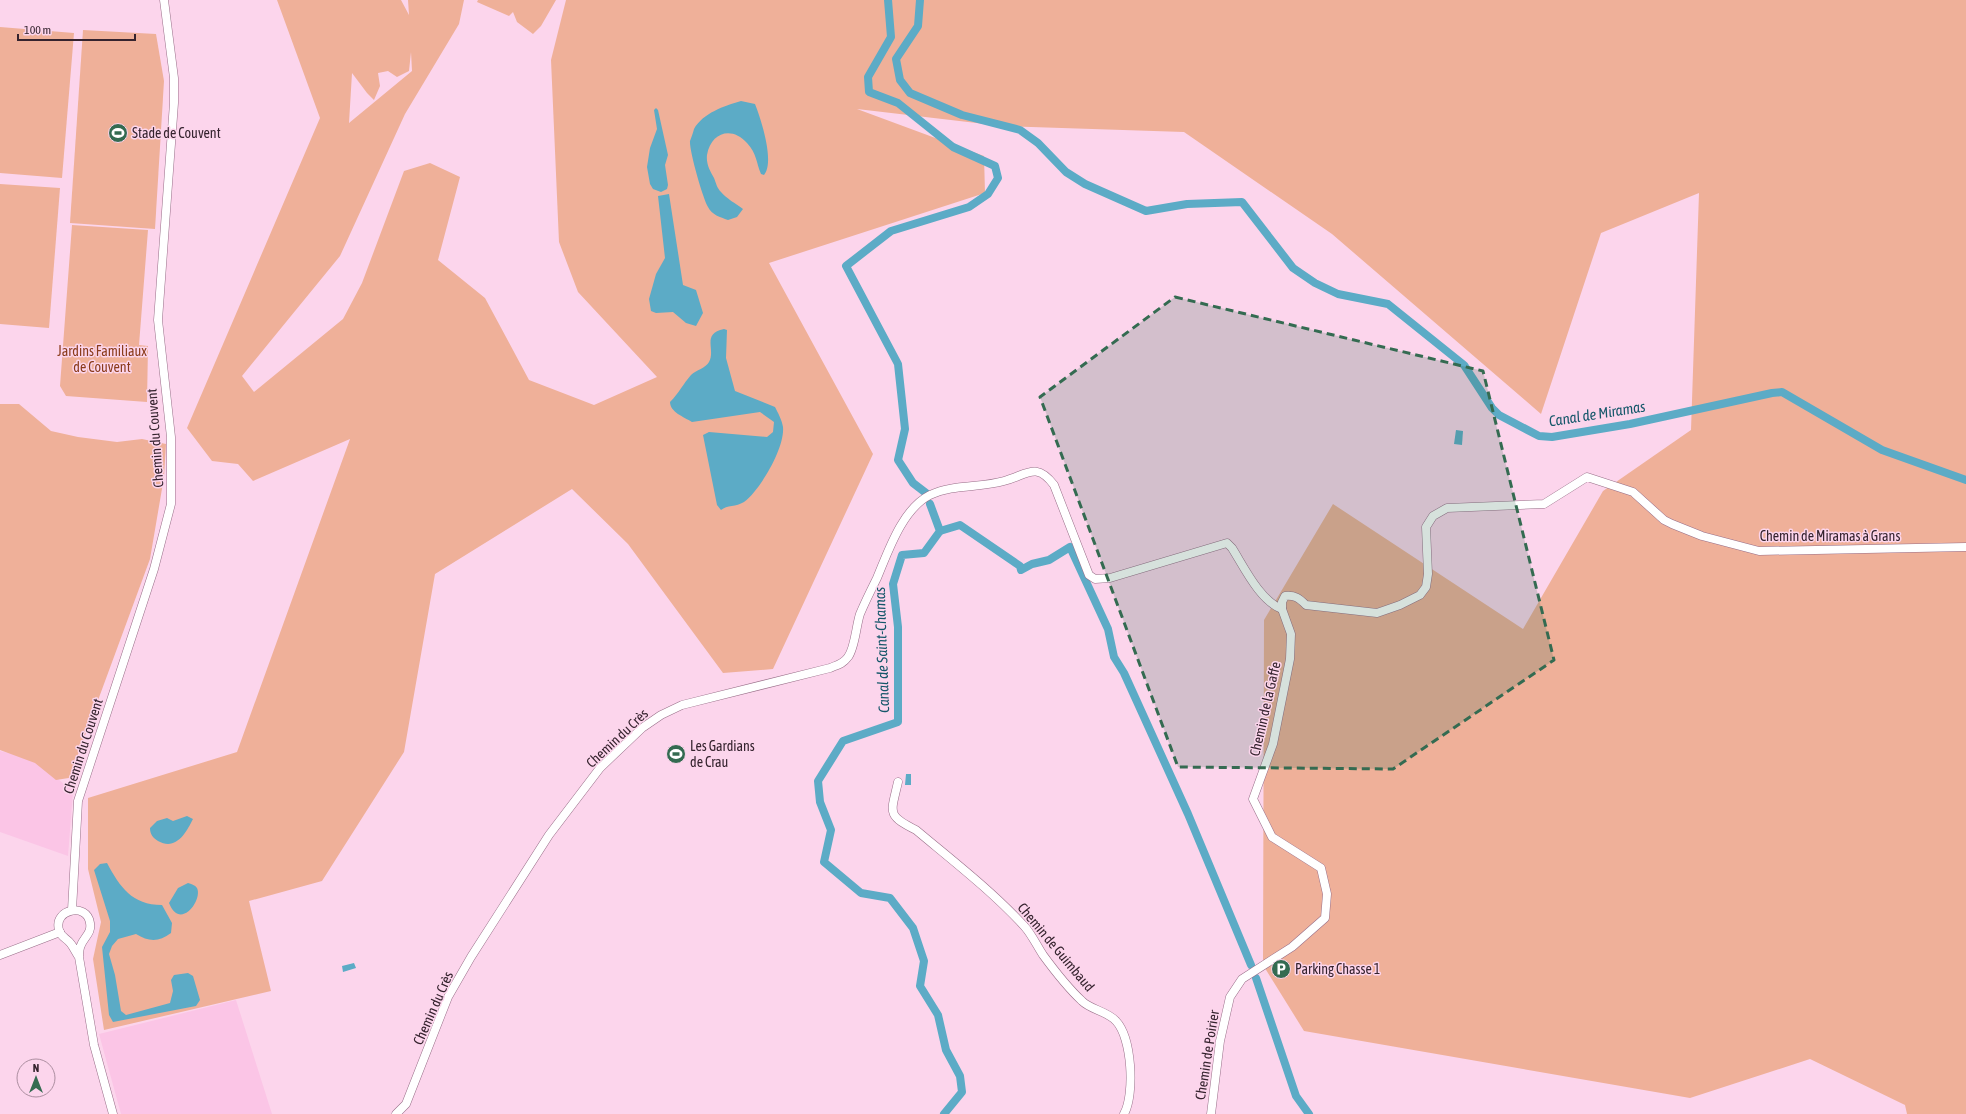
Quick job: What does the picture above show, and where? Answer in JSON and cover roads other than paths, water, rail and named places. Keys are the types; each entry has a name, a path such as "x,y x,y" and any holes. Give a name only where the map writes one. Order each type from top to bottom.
{"street":[{"name":"Chemin du Couvent","path":"72,910 78,801 154,569 171,504 171,437 158,320 174,103 174,78 164,0"},
{"name":"Chemin du Crès","path":"396,1114 406,1104 448,997 471,957 549,835 600,768 642,728 661,714 682,705 830,668 842,663 849,656 860,613 899,528 915,508 929,496 944,490 1004,481 1029,471 1046,474 1054,485 1089,575 1095,579 1110,578 1227,543 1232,548 1256,586 1276,606 1282,609"},
{"name":"Chemin de Miramas à Grans","path":"1282,609 1282,602 1285,596 1299,598 1306,605 1377,613 1400,605 1420,595 1426,587 1428,574 1426,527 1433,516 1447,508 1544,504 1561,494 1574,483 1587,477 1633,492 1664,520 1672,524 1702,536 1759,551 1966,547"},
{"name":"Chemin de la Gaffe","path":"1242,979 1292,947 1325,918 1327,894 1320,868 1272,837 1253,799 1273,744 1290,659 1291,634 1282,609"},
{"name":"Chemin de Guimbaud","path":"898,782 892,812 894,817 899,822 916,830 1003,905 1026,928 1043,955 1083,1002 1117,1021 1125,1040 1132,1077 1131,1092 1124,1114"},
{"path":"79,957 69,941 60,932 59,927 61,918 68,911 72,910 83,912 90,920 90,931 80,947 79,957 94,1045 113,1114"},
{"path":"0,955 60,932"},
{"path":"69,941 79,942 84,939"},
{"name":"Chemin de Poirier","path":"1211,1114 1220,1041 1230,997 1242,979"}],"water":[{"path":"741,101 755,104 766,140 768,161 767,169 764,175 761,174 753,151 741,138 735,134 729,133 717,137 713,141 709,147 707,155 710,170 723,194 743,209 737,217 728,220 714,214 708,207 697,174 690,141 694,129 698,123 708,114"},
{"path":"656,108 658,110 668,155 665,165 668,185 667,189 661,192 653,189 650,184 647,167 650,148 657,129 654,110"},
{"path":"669,194 683,285 696,290 703,313 696,326 686,323 673,312 656,313 651,311 649,299 656,274 665,258 658,196"},
{"path":"724,329 727,330 726,358 735,391 775,407 781,419 783,436 776,457 764,479 757,488 744,502 721,510 717,505 703,435 709,432 767,437 773,432 774,422 760,412 692,422 672,409 670,402 691,375 708,364 711,357 711,338 717,331"},
{"path":"1456,430 1463,431 1462,445 1454,444"},
{"path":"906,774 911,774 911,785 905,785"},
{"path":"187,816 193,819 184,835 175,842 164,844 156,840 151,834 150,828 157,821 167,818 173,821"},
{"path":"107,863 117,880 128,893 143,902 162,905 172,923 171,933 162,938 150,940 136,934 118,939 112,946 109,954 115,975 121,1011 126,1015 170,1003 173,991 171,980 174,975 188,973 193,976 200,1000 196,1006 113,1022 109,1015 102,947 110,932 110,921 94,870 100,864"},
{"path":"188,883 197,888 197,899 189,910 184,914 179,914 174,911 169,903 178,888"},
{"path":"354,963 356,968 343,972 342,966"}],"waterway":[{"name":"Canal de Saint-Chamas","path":"888,0 891,37 868,77 869,92 898,103 953,147 995,166 998,178 988,194 969,207 891,231 846,266 898,364 905,429 898,460 913,483 926,493"},
{"name":"Canal de Miramas","path":"920,0 918,26 896,59 900,80 910,93 962,115 1020,130 1038,143 1066,172 1085,184 1146,211 1187,204 1242,202 1293,268 1315,283 1338,294 1388,304 1464,365 1492,408 1499,415 1539,436 1552,437 1630,424 1782,392 1882,450 1966,480"},
{"name":"Canal de Saint-Chamas","path":"930,504 940,531 924,553 902,555 893,584 898,627 898,722 843,741 818,781 820,802 831,830 824,862 861,893 890,898 913,928 924,961 920,986 938,1015 946,1050 960,1076 962,1092 944,1114"},
{"path":"940,531 960,525 1020,566 1021,570 1032,564 1049,560 1070,547 1108,629 1114,657 1124,673 1188,814 1251,965"},
{"path":"1256,978 1296,1096 1309,1114"}],"place":[{"name":"Stade de Couvent","path":"118,133"},
{"name":"Les Gardians de Crau","path":"676,754"},
{"name":"Parking Chasse 1","path":"1281,969"}],"park label":[{"name":"Jardins Familiaux de Couvent","path":"102,360"}]}
